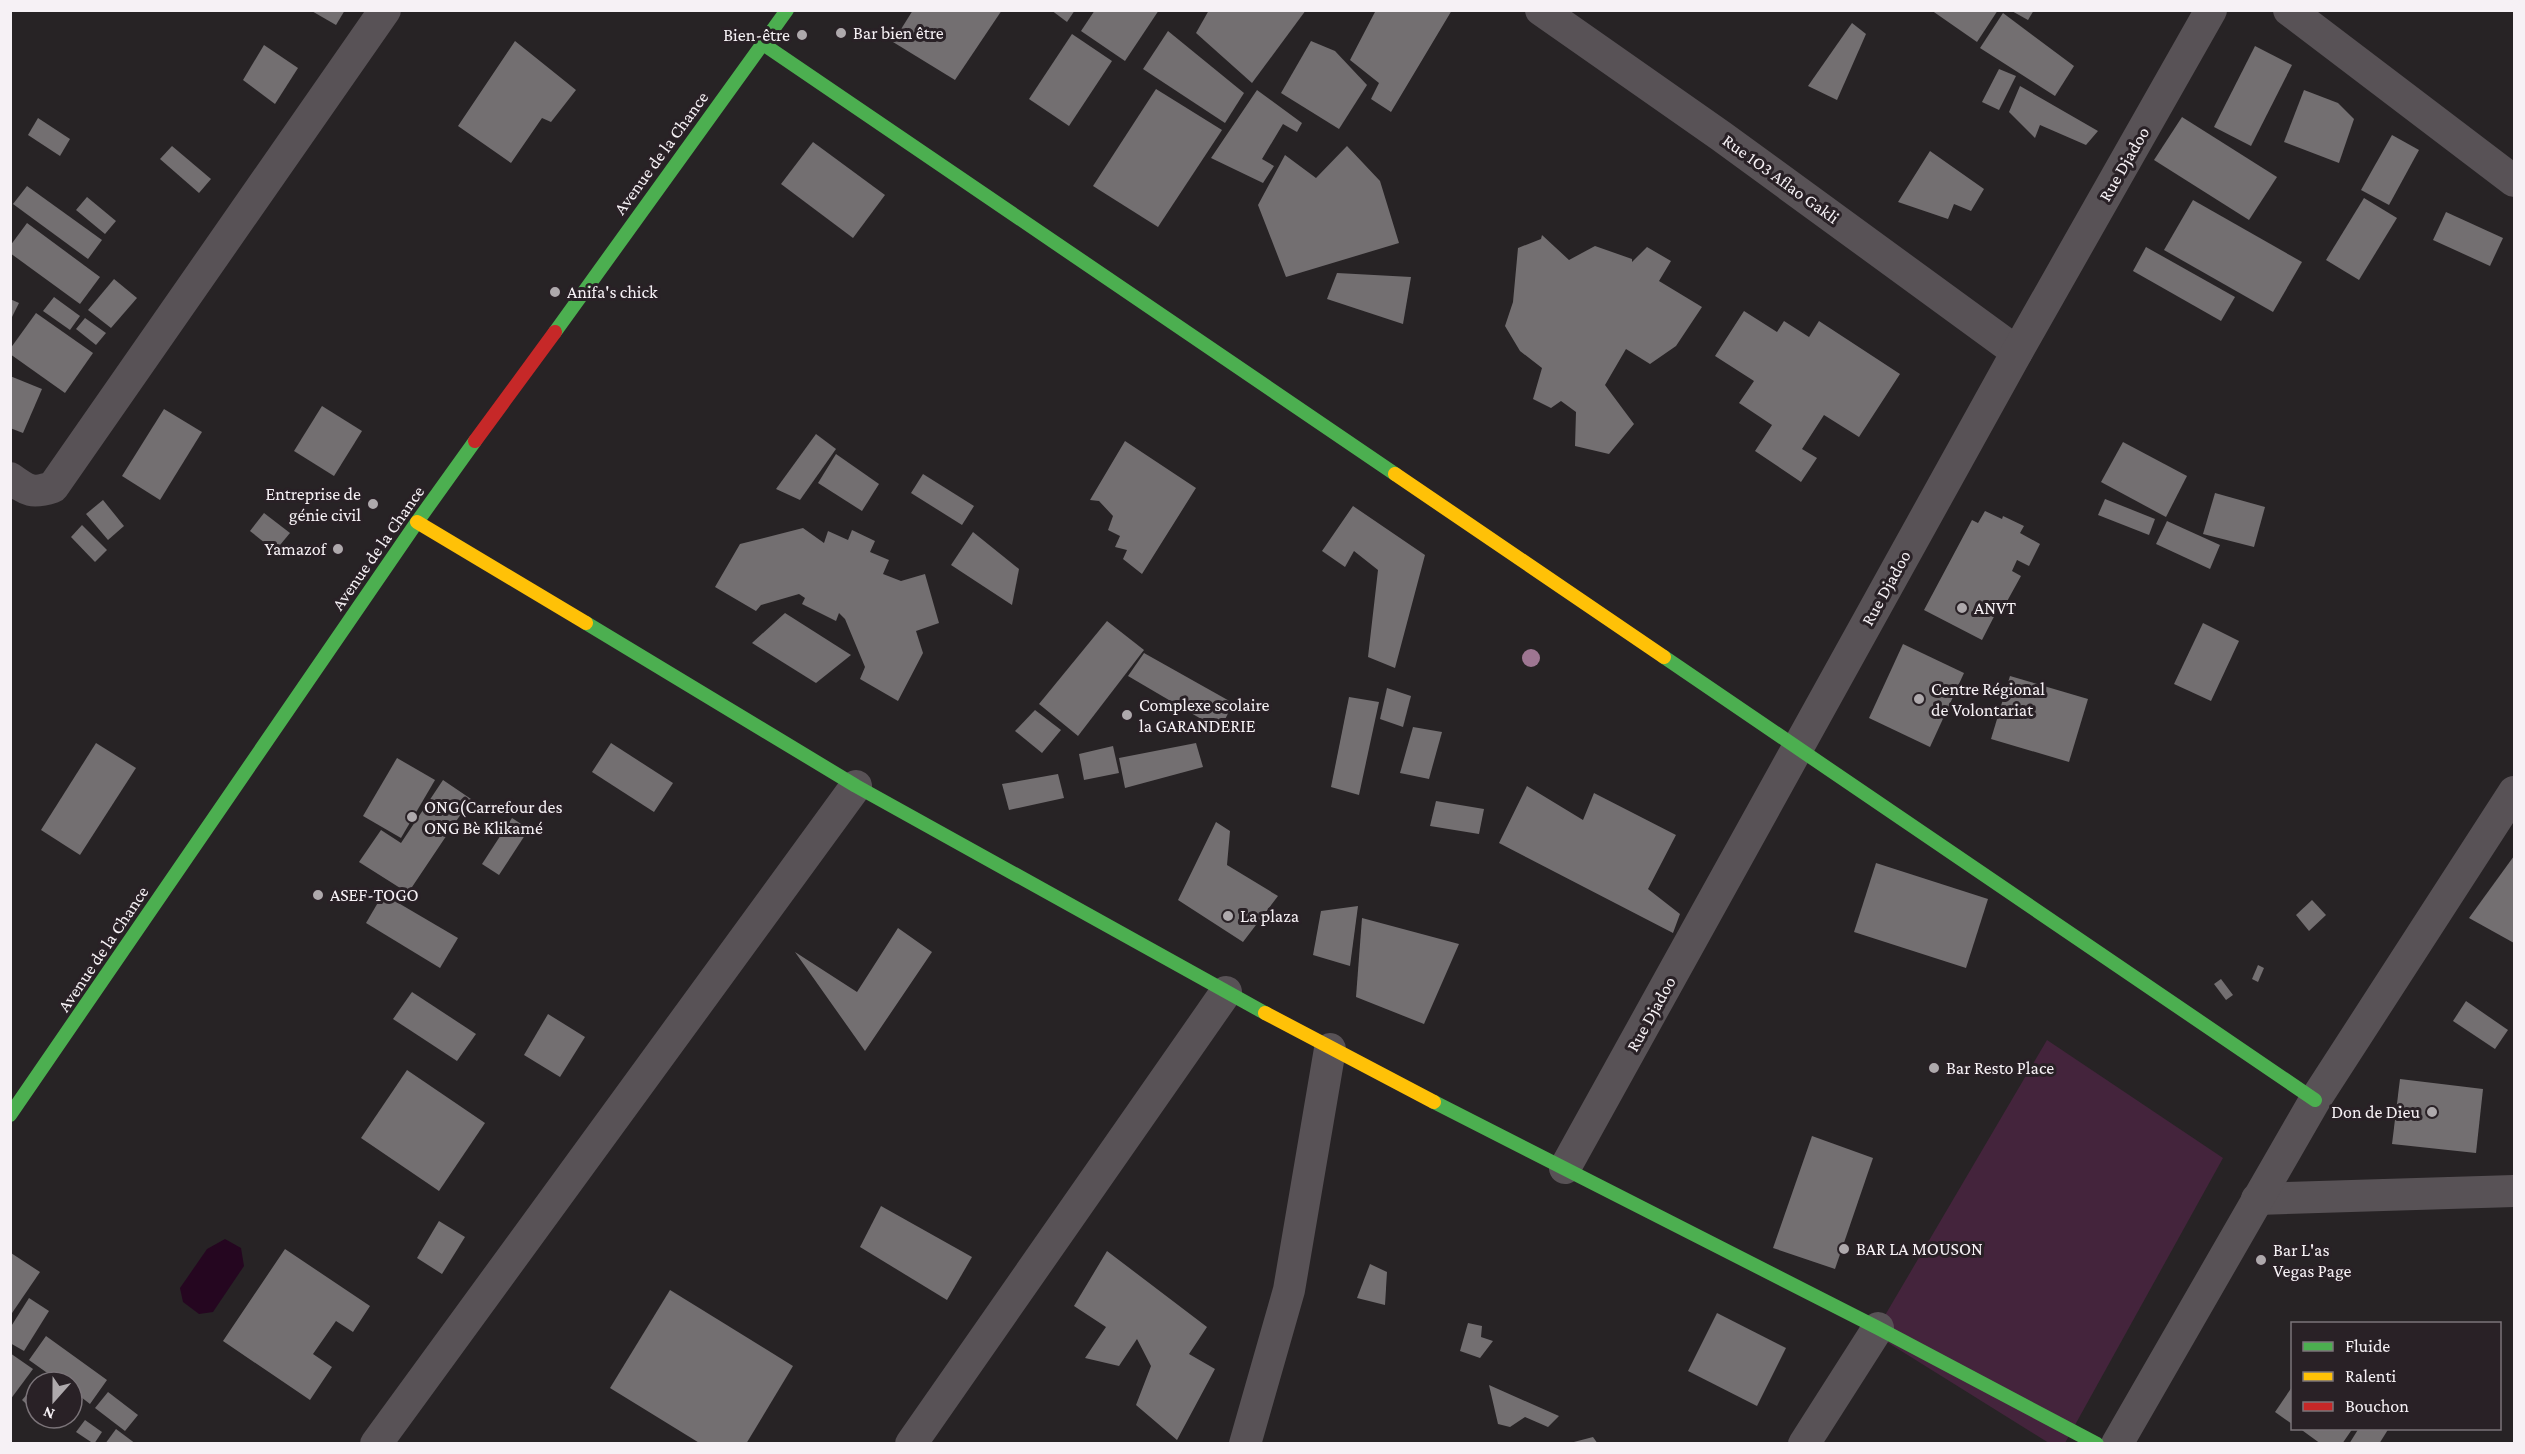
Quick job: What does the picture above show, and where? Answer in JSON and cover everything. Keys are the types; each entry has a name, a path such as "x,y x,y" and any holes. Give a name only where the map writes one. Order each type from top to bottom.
{"street":[{"path":"10,478 26,490 38,492 53,487 385,10"},
{"name":"Avenue de la Chance","path":"10,1115 417,522 787,10"},
{"name":"Rue 1O3 Aflao Gakli","path":"1541,10 1721,136 2017,352"},
{"name":"Rue Djadoo","path":"1565,1168 2017,352 2211,10"},
{"path":"2289,10 2514,181"},
{"path":"763,44 2315,1100"},
{"path":"417,522 856,786 1226,992 1330,1049 1878,1328 2097,1443"},
{"path":"376,1443 856,786"},
{"path":"2117,1443 2315,1100 2514,792"},
{"path":"911,1443 1226,992"},
{"path":"1245,1443 1289,1290 1330,1049"},
{"path":"2257,1199 2514,1191"},
{"path":"1804,1443 1878,1328"}],"shaded area":[{"path":"2047,1040 2223,1158 2065,1443 2049,1443 1874,1334"},
{"path":"225,1239 241,1248 244,1266 213,1312 199,1314 183,1302 180,1288 207,1249"}],"building":[{"path":"310,10 345,10 336,25"},
{"path":"913,10 1002,10 955,80 893,42"},
{"path":"1051,10 1075,10 1067,22"},
{"path":"1095,10 1159,10 1125,61 1081,31"},
{"path":"1209,10 1306,10 1252,83 1196,33"},
{"path":"1376,10 1452,10 1391,112 1371,99 1379,83 1350,60"},
{"path":"1931,10 1998,10 1977,42"},
{"path":"2010,10 2034,10 2028,20"},
{"path":"2003,13 2074,66 2055,96 1980,48"},
{"path":"1852,23 1866,34 1837,100 1808,86"},
{"path":"1168,31 1244,93 1225,123 1143,69"},
{"path":"1072,34 1112,61 1069,126 1029,99"},
{"path":"515,41 576,90 551,122 542,118 511,163 458,126"},
{"path":"1311,41 1335,51 1367,85 1339,129 1281,93"},
{"path":"264,45 298,68 275,104 243,80"},
{"path":"2255,46 2292,65 2251,146 2214,127"},
{"path":"1999,69 2016,76 1999,110 1982,102"},
{"path":"2020,86 2098,131 2086,145 2040,125 2035,138 2009,112"},
{"path":"1156,89 1222,130 1158,227 1093,186"},
{"path":"1257,90 1302,123 1297,132 1283,124 1262,159 1274,166 1263,183 1211,158"},
{"path":"2304,90 2338,103 2354,119 2339,163 2284,142"},
{"path":"2182,117 2277,177 2249,220 2154,160"},
{"path":"38,118 70,139 60,156 28,135"},
{"path":"2392,135 2419,150 2389,205 2361,190"},
{"path":"813,142 885,195 853,238 781,184"},
{"path":"172,146 211,179 199,193 160,159"},
{"path":"1347,146 1380,181 1399,243 1286,277 1258,205 1285,155 1316,178"},
{"path":"1930,151 1984,189 1971,211 1954,204 1948,219 1898,202"},
{"path":"27,186 102,240 88,259 13,204"},
{"path":"87,197 116,221 105,234 76,210"},
{"path":"2364,198 2397,218 2359,280 2326,260"},
{"path":"2193,200 2302,262 2273,312 2164,250"},
{"path":"2446,212 2503,238 2490,266 2433,240"},
{"path":"27,223 100,277 80,304 10,253 10,246"},
{"path":"1542,235 1569,260 1595,246 1632,259 1632,262 1647,247 1671,261 1659,281 1702,307 1676,346 1650,364 1626,349 1605,385 1634,424 1609,454 1575,446 1576,412 1561,401 1551,408 1533,399 1542,368 1520,351 1505,326 1513,302 1518,248 1541,239"},
{"path":"2146,247 2235,297 2221,321 2133,271"},
{"path":"1337,273 1411,277 1403,324 1327,299"},
{"path":"114,279 137,298 111,328 88,310"},
{"path":"54,297 80,316 70,330 43,311"},
{"path":"10,299 19,303 10,321"},
{"path":"1744,311 1777,332 1784,321 1809,337 1819,321 1900,374 1859,437 1824,415 1802,449 1817,458 1801,482 1755,451 1772,425 1739,403 1754,381 1715,356"},
{"path":"36,313 93,353 65,393 10,354 10,349"},
{"path":"85,318 106,333 96,345 76,329"},
{"path":"10,376 42,389 23,433 10,428"},
{"path":"322,406 362,431 334,476 294,451"},
{"path":"164,409 202,432 160,500 122,476"},
{"path":"816,434 836,449 800,500 776,489"},
{"path":"1125,441 1196,488 1142,574 1123,559 1127,550 1115,547 1120,536 1108,530 1113,516 1099,501 1090,500"},
{"path":"2123,442 2187,476 2166,517 2101,482"},
{"path":"836,454 879,484 862,511 818,483"},
{"path":"923,474 974,506 962,525 911,493"},
{"path":"2215,493 2265,507 2254,547 2203,534"},
{"path":"2105,499 2155,519 2149,535 2098,515"},
{"path":"103,500 124,526 108,540 86,514"},
{"path":"1353,506 1425,555 1395,668 1368,657 1378,570 1354,551 1345,567 1322,551"},
{"path":"1985,511 2024,526 2020,533 2040,544 2029,566 2017,560 2012,571 2021,576 2005,605 2001,603 1982,640 1924,610 1972,520 1978,523"},
{"path":"264,513 290,533 275,551 250,531"},
{"path":"2167,521 2220,545 2210,569 2156,544"},
{"path":"82,525 107,550 95,562 71,537"},
{"path":"803,528 824,543 828,531 848,540 852,530 875,541 870,552 889,560 883,574 901,581 925,574 939,623 916,631 923,653 898,701 860,679 865,667 845,619 839,613 836,621 802,604 805,598 799,594 761,605 756,611 715,587 740,544"},
{"path":"973,532 1019,569 1012,605 951,565"},
{"path":"785,613 851,655 816,683 752,643"},
{"path":"1107,621 1144,650 1078,736 1039,704"},
{"path":"2203,623 2239,641 2211,701 2174,684"},
{"path":"1903,644 1964,673 1930,747 1869,718"},
{"path":"1144,653 1233,703 1220,730 1128,676"},
{"path":"2010,676 2088,699 2069,762 1991,739"},
{"path":"1387,688 1411,696 1403,727 1380,719"},
{"path":"1349,697 1379,702 1359,795 1331,787"},
{"path":"1035,710 1061,730 1042,753 1015,731"},
{"path":"1413,727 1442,732 1429,779 1400,773"},
{"path":"96,743 136,768 80,855 41,830"},
{"path":"611,743 673,783 654,812 592,772"},
{"path":"1196,743 1203,767 1125,788 1119,758"},
{"path":"1113,746 1119,773 1084,780 1079,754"},
{"path":"397,758 435,780 401,838 363,816"},
{"path":"1058,774 1064,798 1009,810 1002,784"},
{"path":"443,780 471,799 408,893 359,862 381,830 401,843"},
{"path":"1527,786 1583,820 1594,793 1676,835 1648,889 1680,914 1673,933 1499,843"},
{"path":"1436,801 1484,809 1479,834 1430,826"},
{"path":"512,818 529,829 499,875 482,864"},
{"path":"1216,822 1230,831 1227,865 1278,896 1243,942 1178,900"},
{"path":"2514,856 2514,943 2469,918"},
{"path":"1876,863 1988,899 1966,968 1854,932"},
{"path":"383,894 458,938 440,968 366,923"},
{"path":"2312,900 2326,915 2309,931 2296,915"},
{"path":"1358,906 1350,966 1313,955 1321,911"},
{"path":"1362,918 1459,944 1424,1024 1356,997"},
{"path":"898,928 932,952 865,1051 795,952 857,992"},
{"path":"2258,965 2264,968 2258,982 2252,979"},
{"path":"2221,979 2233,995 2226,1000 2214,984"},
{"path":"412,992 476,1034 457,1061 393,1019"},
{"path":"2466,1001 2508,1030 2495,1049 2453,1021"},
{"path":"548,1014 585,1037 560,1077 524,1055"},
{"path":"407,1070 485,1123 439,1191 361,1138"},
{"path":"2400,1079 2483,1089 2476,1153 2392,1144"},
{"path":"1812,1136 1873,1158 1835,1269 1773,1248"},
{"path":"881,1206 972,1257 947,1300 860,1247"},
{"path":"439,1221 465,1237 442,1274 417,1258"},
{"path":"285,1249 370,1306 353,1332 336,1321 313,1354 332,1367 310,1400 223,1341"},
{"path":"1107,1251 1207,1327 1189,1354 1215,1369 1177,1440 1136,1405 1151,1366 1137,1339 1119,1366 1085,1358 1106,1327 1074,1306"},
{"path":"10,1254 40,1272 10,1316"},
{"path":"1370,1264 1387,1272 1385,1305 1357,1298"},
{"path":"670,1290 793,1366 746,1444 701,1444 610,1388"},
{"path":"29,1298 49,1311 24,1351 10,1343 10,1328"},
{"path":"1717,1313 1786,1348 1757,1406 1688,1371"},
{"path":"1468,1323 1482,1326 1481,1337 1493,1341 1480,1358 1460,1351"},
{"path":"46,1336 107,1380 90,1404 84,1399 84,1370 43,1370 29,1360"},
{"path":"10,1353 33,1369 24,1370 24,1381 10,1400"},
{"path":"1489,1385 1559,1416 1548,1427 1525,1417 1510,1427 1498,1424"},
{"path":"2291,1388 2291,1423 2275,1412"},
{"path":"108,1392 138,1415 125,1431 95,1408"},
{"path":"84,1421 102,1432 94,1444 76,1432 84,1430"},
{"path":"116,1429 136,1444 105,1444"},
{"path":"2302,1430 2352,1430 2342,1444 2321,1444"},
{"path":"2358,1430 2388,1430 2379,1444 2349,1444"},
{"path":"1593,1437 1598,1444 1570,1444 1570,1443"}],"traffic: fast":[{"path":"555,332 787,10"},
{"path":"763,44 1395,474"},
{"path":"10,1115 475,441"},
{"path":"586,623 856,786 1265,1013"},
{"path":"1664,657 2315,1100"},
{"path":"1434,1102 1878,1328 2097,1444"}],"traffic: slow":[{"path":"1395,474 1664,657"},
{"path":"417,522 586,623"},
{"path":"1265,1013 1434,1102"}],"traffic: jam":[{"path":"475,441 555,332"}],"place":[{"name":"Bar bien être","path":"841,33"},
{"name":"Bien-être","path":"802,35"},
{"name":"Anifa's chick","path":"555,292"},
{"name":"Entreprise de génie civil","path":"373,504"},
{"name":"Yamazof","path":"338,549"},
{"name":"ANVT","path":"1962,608"},
{"name":"Centre Régional de Volontariat","path":"1919,699"},
{"name":"Complexe scolaire la GARANDERIE","path":"1127,715"},
{"name":"ONG(Carrefour des ONG Bè Klikamé","path":"412,817"},
{"name":"ASEF-TOGO","path":"318,895"},
{"name":"La plaza","path":"1228,916"},
{"name":"Bar Resto Place","path":"1934,1068"},
{"name":"Don de Dieu","path":"2432,1112"},
{"name":"BAR LA MOUSON","path":"1844,1249"},
{"name":"Bar L'as Vegas Page","path":"2261,1260"}]}
